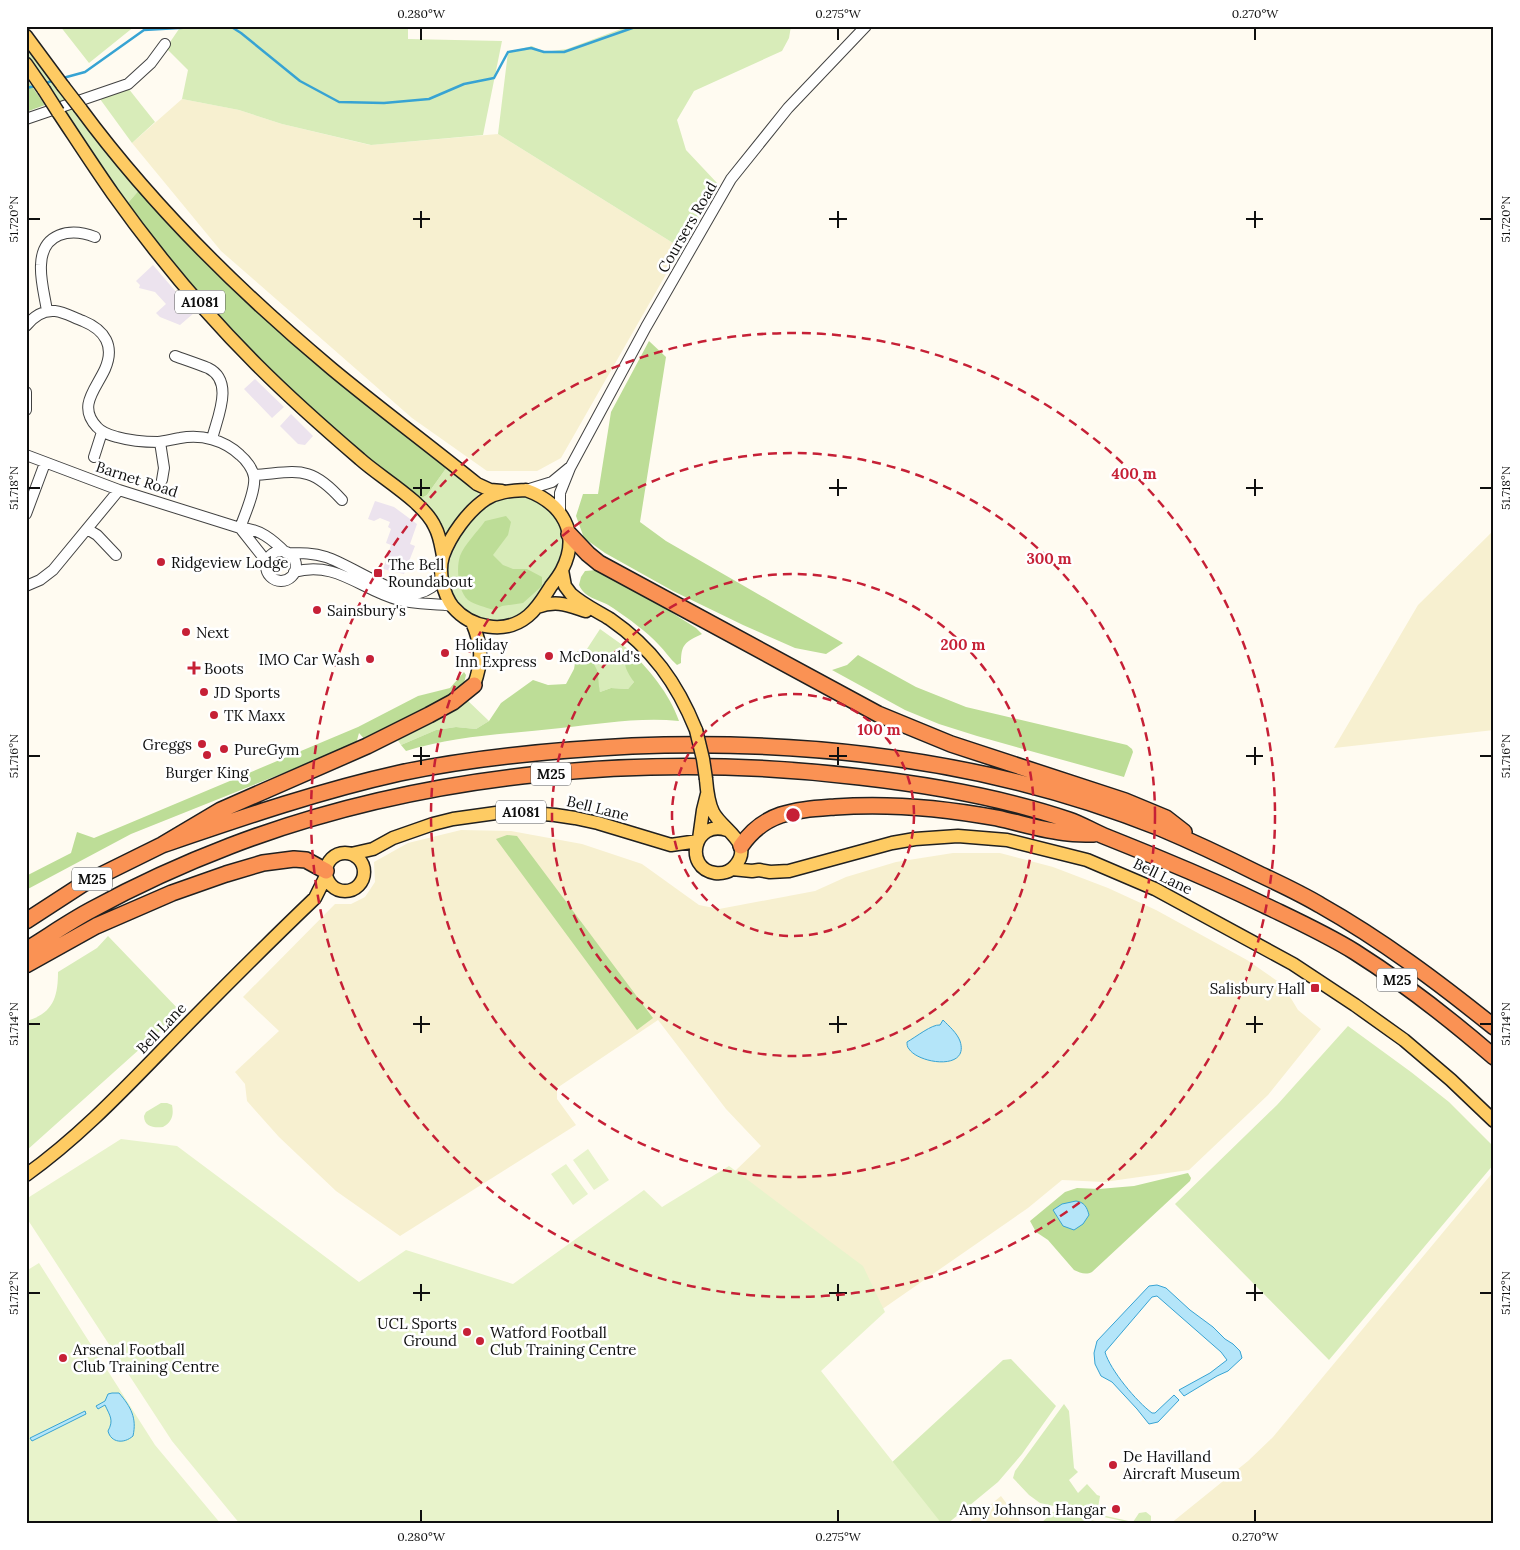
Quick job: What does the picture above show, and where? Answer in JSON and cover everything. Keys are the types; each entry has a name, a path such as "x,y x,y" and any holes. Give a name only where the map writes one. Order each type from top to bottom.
{"highway":[{"name":"M25","path":"569,534 599,563 878,714 951,744 1125,801 1166,818 1206,847"},
{"name":"M25","path":"26,921 83,884 162,845 221,810 367,746 453,702 474,684"},
{"name":"M25","path":"162,845 297,800 363,782 405,772 533,753 595,748 690,745 791,747 919,762 972,772 1087,802 1206,847 1317,903 1378,941 1440,984 1494,1027"},
{"name":"M25","path":"26,950 91,910 150,880 231,846 347,809 435,789 481,781 535,775 654,766 817,771 884,779 953,791 1011,804 1072,821 1101,835 1200,875 1290,918 1353,951 1416,994 1494,1057"},
{"name":"M25","path":"741,847 747,837 762,824 778,815 807,809 845,806 887,805 950,810 1066,833 1101,835"},
{"path":"26,965 96,926 172,893 226,874 263,863 306,860 326,874"}],"main road":[{"name":"A1081","path":"26,36 110,149 184,230 257,303 331,368 477,484 490,490 502,491"},
{"name":"A1081","path":"26,64 113,194 158,253 257,364 363,462 424,510 439,535 443,556"},
{"path":"526,490 540,495 560,512 569,534 568,547 562,570 537,607 519,622 502,627 486,627 472,622 453,606 443,588 443,556 454,535 471,512 486,499 502,491 526,490"},
{"path":"562,570 565,586 570,594 610,619 633,637 659,663 686,707 696,730 703,759 707,794 712,811 727,830 738,838 741,847 759,870"},
{"path":"537,607 547,603 560,603 610,619"},
{"path":"472,622 479,638 481,654 480,667 474,684"},
{"path":"707,794 695,849 699,863 710,872 718,874 732,869 740,858 741,847"},
{"name":"Bell Lane","path":"351,854 372,849 414,829 446,820 481,814 519,812 555,814 598,823 671,845 699,863"},
{"path":"698,840 707,831 713,829 727,830"},
{"name":"Bell Lane","path":"732,869 770,872 789,871 892,843 914,839 958,836 1007,840 1087,860 1155,889 1293,964 1404,1040 1451,1080 1494,1121"},
{"name":"Bell Lane","path":"671,845 698,840"},
{"path":"364,868 361,862 351,854 346,853 334,856 330,860 326,874 332,886 342,891 352,890 363,878 364,868 372,849"},
{"name":"Bell Lane","path":"26,1175 48,1160 111,1103 208,1003 315,898 326,874"},
{"name":"Bell Lane","path":"315,898 342,891"}],"street":[{"name":"Coursers Road","path":"560,512 560,493 570,468 646,327 731,179 788,108 866,26"},
{"path":"26,119 128,84 151,62 165,44"},
{"path":"47,311 41,266 45,250 58,235 64,232 95,237"},
{"path":"26,326 34,318 47,311 62,313 97,328 106,339 109,356 88,401 92,420 102,432 142,442 160,442 198,436 212,439 234,449 249,465 254,475 254,485 240,528 267,562 269,574 276,580 285,580 294,572 313,568 330,571 396,600 417,604 453,606"},
{"path":"175,356 209,369 222,382 223,396 212,439"},
{"path":"26,392 26,410"},
{"path":"94,457 102,432"},
{"path":"160,442 164,468 162,480"},
{"name":"Barnet Road","path":"26,455 119,490 240,528 251,528 270,539 287,553"},
{"path":"26,514 45,463"},
{"name":"Coursers Road","path":"526,490 552,482 570,468"},
{"path":"254,475 293,472 312,474 320,478 342,500"},
{"path":"26,586 40,580 53,570 119,490"},
{"path":"87,529 97,535 116,554"},
{"path":"267,562 277,552 303,552 327,558 372,579 412,593 426,591 442,579"},
{"path":"287,553 296,564 294,572"}],"shaded area":[{"path":"182,99 239,110 282,124 370,145 498,134 681,248 561,458 537,471 487,471 412,418 221,251 132,143"},
{"path":"153,265 194,313 180,325 160,317 156,313 166,304 155,292 139,288 140,285 136,281"},
{"path":"255,379 284,407 272,418 244,389"},
{"path":"291,414 313,436 305,445 298,444 280,426"},
{"path":"375,501 394,507 417,524 410,544 415,546 404,574 383,569 391,545 386,543 391,529 388,527 390,522 380,518 374,521 368,519"},
{"path":"1494,530 1494,730 1334,748 1418,605"},
{"path":"461,830 511,831 582,844 642,864 699,905 719,909 815,891 846,877 896,862 953,853 1000,853 1053,867 1108,888 1156,910 1247,960 1283,985 1298,1010 1321,1029 1268,1095 1189,1170 1104,1182 1062,1180 1028,1208 881,1310 735,1171 761,1146 726,1109 658,1020 557,1088 557,1099 576,1125 400,1236 336,1191 279,1137 247,1101 245,1084 235,1072 279,1031 243,997 335,904 351,904 365,897 375,882 374,862 408,843"},
{"path":"1494,1171 1494,1524 1170,1524 1248,1461 1273,1437"},
{"path":"1001,1496 1022,1524 967,1524"}],"green space":[{"path":"60,26 135,26 89,63"},
{"path":"181,26 408,26 408,39 502,41 483,135 371,145 282,124 239,110 182,99 188,70 166,48"},
{"path":"629,26 791,26 789,38 782,51 694,91 677,120 686,150 718,184 681,248 498,134 508,52 532,46 544,52 567,49"},
{"path":"26,45 66,99 57,103 26,57"},
{"path":"26,78 45,105 26,112"},
{"path":"128,88 155,122 132,143 100,99"},
{"path":"73,108 140,189 127,204 64,112"},
{"path":"140,189 447,467 427,495 418,500 311,409 250,350 218,315 127,204"},
{"path":"649,341 666,357 640,522 666,541 843,643 826,654 795,648 743,625 673,591 605,553 584,538 576,516 583,494 598,494 611,412"},
{"path":"447,467 481,492 462,511 446,536 432,510 418,500 427,495"},
{"path":"528,496 550,510 559,522 563,540 559,559 545,586 522,612 503,621 482,619 466,610 453,596 448,583 447,572 450,559 463,532 481,509 491,501 501,497"},
{"path":"506,516 511,522 508,535 493,555 503,565 513,569 527,569 542,577 542,586 523,603 502,606 494,610 474,603 465,596 460,585 459,561 465,547 485,521"},
{"path":"597,570 641,593 696,628 702,634 685,644 681,663 677,665 654,640 631,621 582,590 579,585 585,571"},
{"path":"600,629 628,649 624,659 634,682 628,689 611,688 600,692 597,683 597,671 585,652"},
{"path":"628,649 658,682 670,701 679,721 649,720 620,722 483,736 444,742 406,751 401,745 436,730 456,727 476,729 489,721 501,703 533,680 548,685 566,684 574,669 577,651 585,652 597,670 600,692 611,688 628,689 634,682 625,666"},
{"path":"858,655 916,687 966,707 1127,745 1133,752 1124,777 977,736 939,724 905,710 832,670 847,665"},
{"path":"464,672 466,675 463,687 366,741 359,733 356,744 131,834 26,890 26,876 71,853 77,832 94,838 358,727 418,696 450,688"},
{"path":"466,699 489,721 476,729 456,727 436,730 401,745 397,739 451,711"},
{"path":"507,835 517,836 653,1018 637,1030 496,839"},
{"path":"108,936 181,1012 26,1151 26,1021 42,1014 52,1003 57,989 58,972 97,948"},
{"path":"1348,1026 1449,1102 1494,1147 1494,1164 1329,1360 1175,1204 1277,1105"},
{"path":"161,1103 172,1105 172,1118 163,1127 148,1125 144,1120 146,1112"},
{"name":"Watford Football Club Training Centre","path":"121,1139 177,1146 359,1282 406,1250 513,1284 644,1190 662,1207 729,1166 863,1266 885,1312 821,1371 942,1524 240,1524 172,1441 26,1217 26,1199"},
{"path":"588,1149 609,1180 594,1190 573,1160"},
{"path":"566,1164 588,1194 573,1205 551,1174"},
{"path":"1188,1173 1191,1178 1190,1181 1090,1273 1074,1270 1048,1240 1036,1232 1030,1221 1065,1192 1077,1188 1099,1189 1134,1186"},
{"name":"Arsenal Football Club Training Centre","path":"39,1263 155,1445 221,1524 26,1524 26,1271"},
{"path":"1011,1359 1056,1406 1022,1454 998,1482 947,1524 673,1524 889,1465 1003,1360"},
{"path":"1064,1404 1069,1411 1074,1468 1078,1472 1069,1480 1078,1493 1087,1484 1100,1496 1097,1514 1133,1522 1139,1513 1146,1512 1151,1516 1151,1524 1136,1524 1040,1503 1029,1495 1013,1478 1015,1471"},
{"path":"1053,1512 1109,1524 1040,1524"}],"water":[{"path":"943,1020 955,1032 960,1041 961,1051 958,1057 951,1061 932,1061 914,1054 909,1049 907,1042 928,1029 940,1025"},
{"path":"1076,1201 1085,1205 1089,1215 1083,1224 1074,1230 1063,1226 1053,1210 1062,1204"},
{"path":"1157,1285 1166,1288 1233,1344 1240,1351 1242,1358 1228,1371 1184,1396 1179,1390 1210,1373 1227,1360 1221,1352 1157,1296 1152,1297 1105,1352 1112,1368 1125,1385 1152,1413 1155,1413 1174,1395 1179,1400 1158,1422 1149,1424 1112,1382 1101,1376 1095,1364 1094,1353 1097,1341 1149,1286"},
{"path":"119,1393 132,1413 134,1424 133,1436 126,1440 118,1441 112,1438 108,1431 111,1418 105,1405 98,1409 96,1406 105,1401 108,1394"},
{"path":"85,1411 86,1414 32,1441 30,1438"}],"waterway":[{"path":"63,78 85,72 144,30 214,26"},
{"path":"230,26 300,81 339,102 384,103 429,99 464,84 494,78 508,52 531,48 544,52 564,52 638,26"},
{"path":"43,84 55,80"},
{"path":"26,88 36,86"}],"place":[{"name":"Ridgeview Lodge","path":"161,562"},
{"name":"The Bell Roundabout","path":"378,573"},
{"name":"Sainsbury's","path":"317,610"},
{"name":"Next","path":"186,632"},
{"name":"Holiday Inn Express","path":"445,653"},
{"name":"McDonald's","path":"549,656"},
{"name":"IMO Car Wash","path":"370,659"},
{"name":"Boots","path":"194,668"},
{"name":"JD Sports","path":"204,692"},
{"name":"TK Maxx","path":"214,715"},
{"name":"Greggs","path":"202,744"},
{"name":"PureGym","path":"224,749"},
{"name":"Burger King","path":"207,755"},
{"name":"Salisbury Hall","path":"1315,988"},
{"name":"UCL Sports Ground","path":"467,1332"},
{"name":"Watford Football Club Training Centre","path":"480,1341"},
{"name":"Arsenal Football Club Training Centre","path":"63,1358"},
{"name":"De Havilland Aircraft Museum","path":"1113,1465"},
{"name":"Amy Johnson Hangar","path":"1116,1509"}]}
